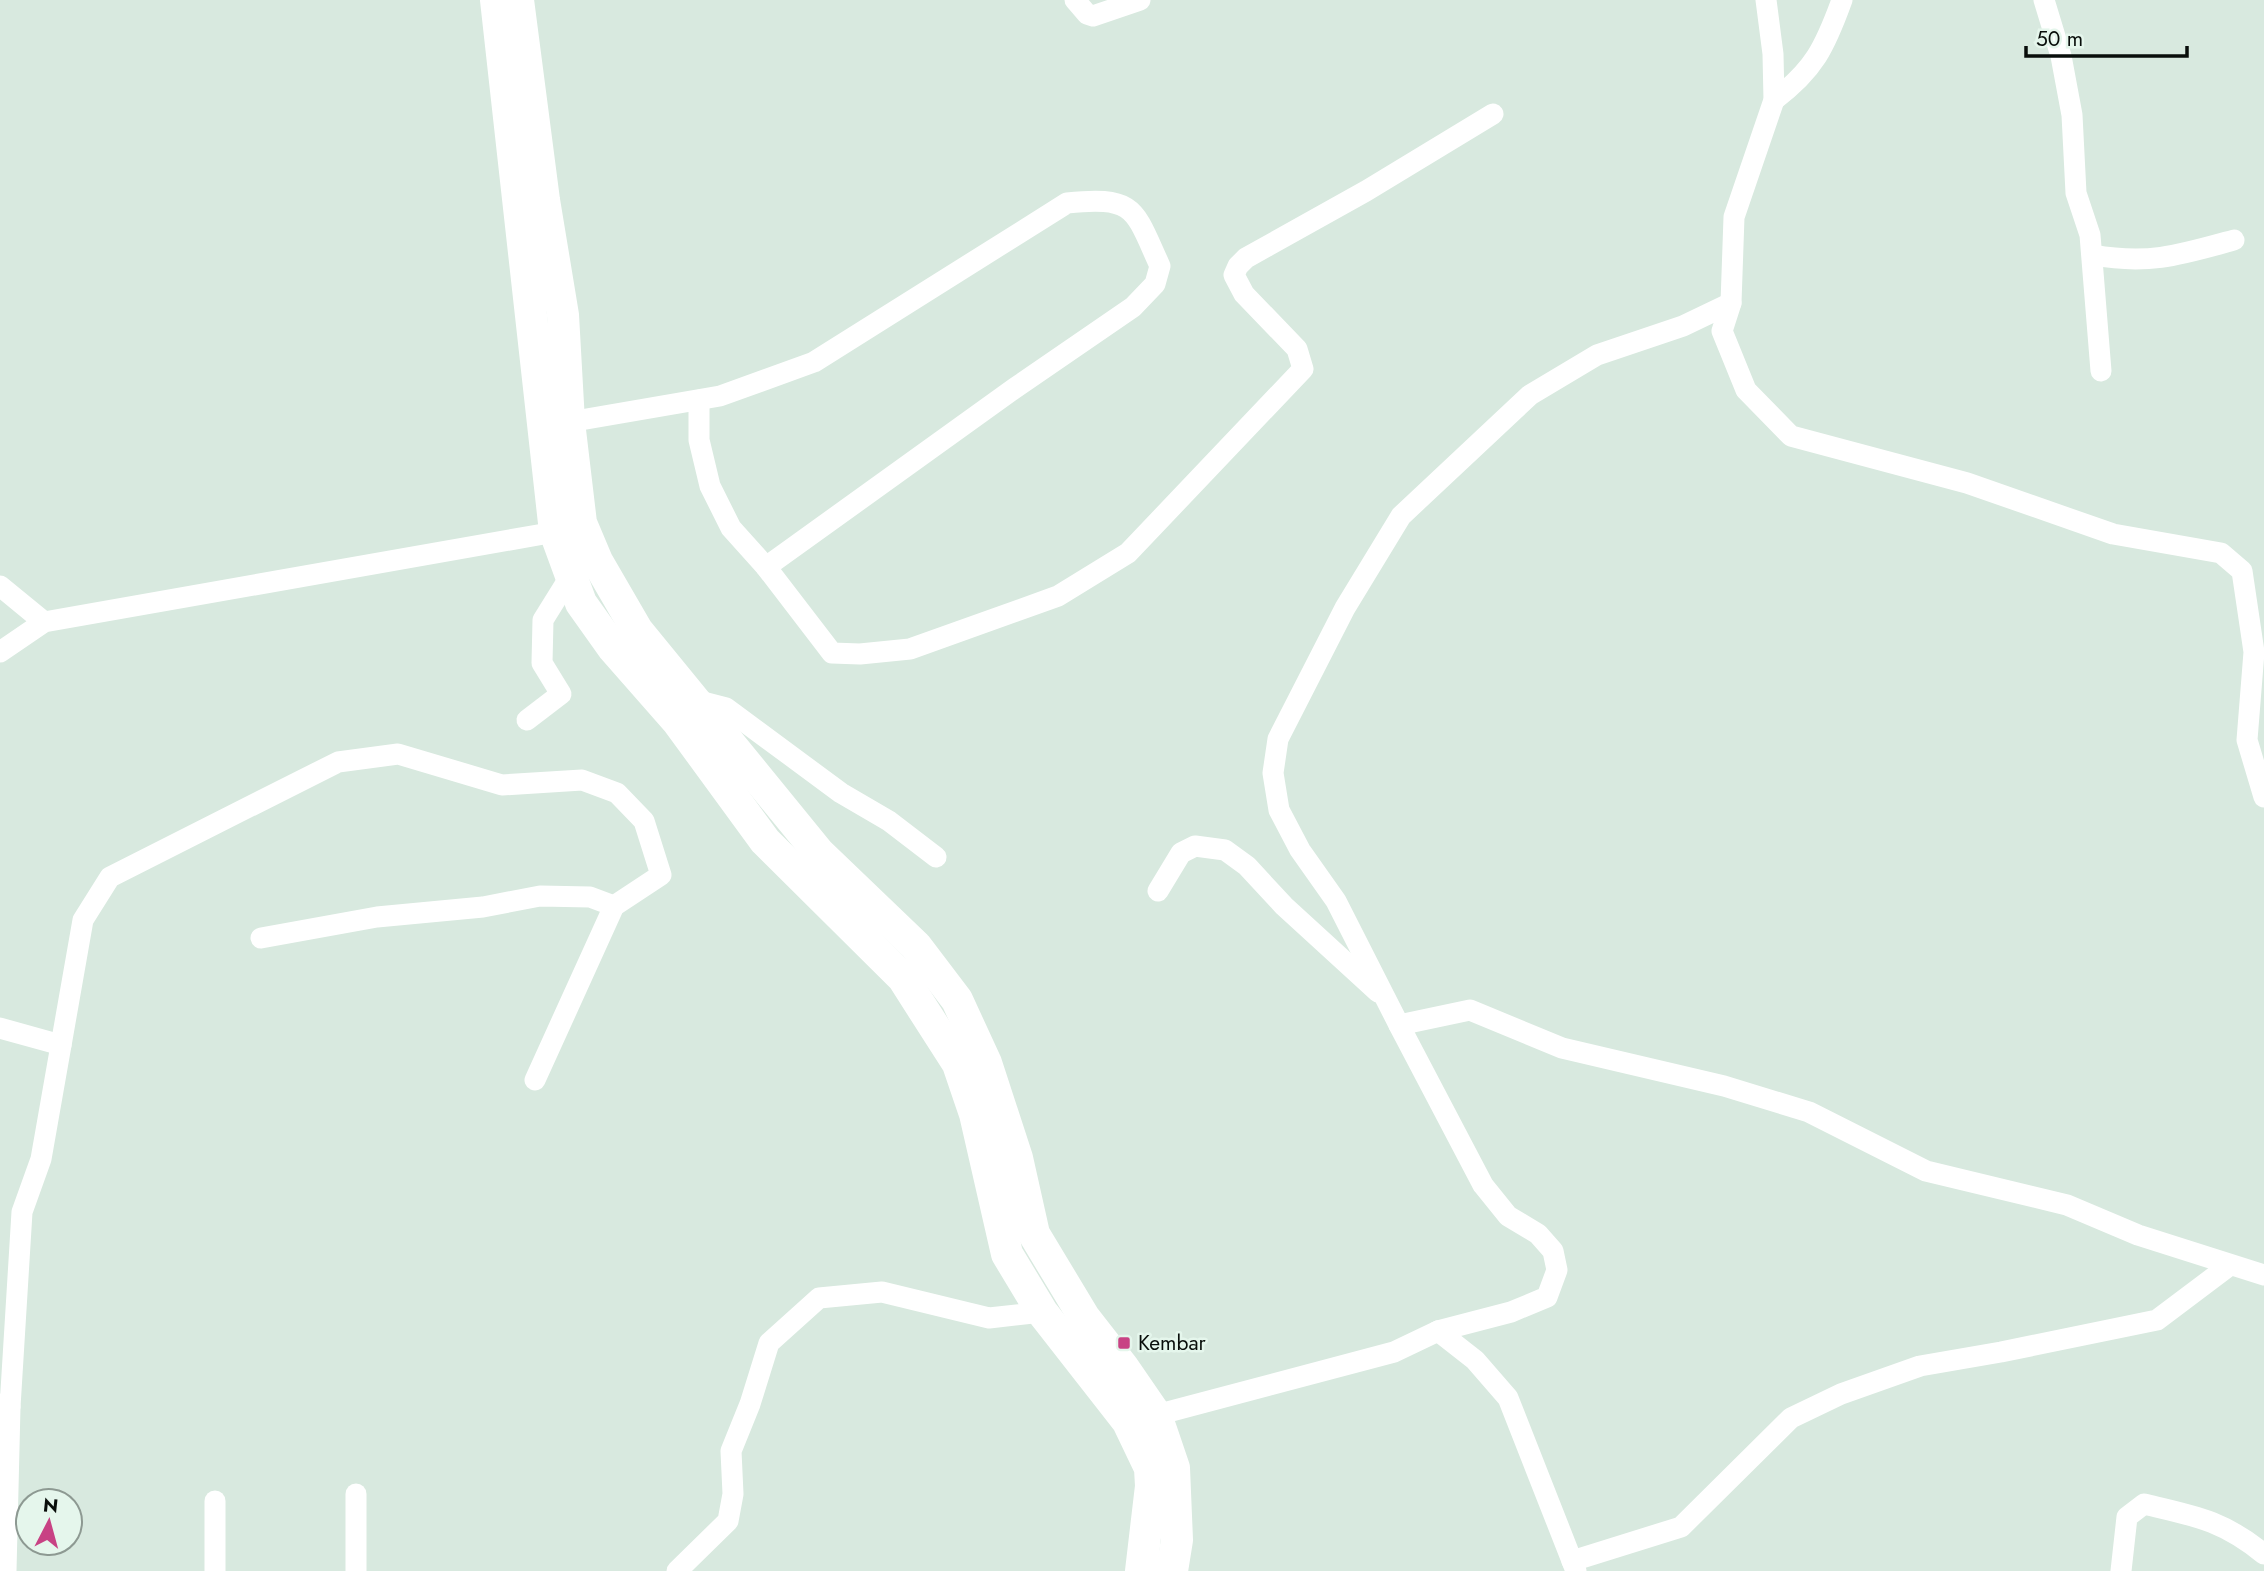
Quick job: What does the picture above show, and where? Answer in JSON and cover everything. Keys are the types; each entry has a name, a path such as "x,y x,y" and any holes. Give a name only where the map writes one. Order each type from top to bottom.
{"highway":[{"path":"496,0 568,527 597,561 637,630 819,853 916,946 957,1000 986,1063 1017,1158 1034,1234 1084,1317 1123,1367 1142,1419 1151,1486 1141,1571"},
{"path":"518,0 544,200 563,315 569,422 568,527 571,575 581,603 613,648 678,722 765,841 903,978 958,1064 975,1114 1007,1254 1042,1312 1142,1419 1174,1468 1177,1540 1172,1571"}],"street":[{"path":"1074,0 1087,14 1093,16 1140,0"},
{"path":"1766,0 1773,54 1774,100 1734,217 1731,303 1722,331 1746,390 1791,436 1967,483 2113,534 2221,553 2242,571 2254,652 2247,740 2264,797"},
{"path":"1774,100 1808,71 1830,33 1842,0"},
{"path":"2044,0 2061,56 2072,115 2076,192 2091,235 2101,371"},
{"path":"699,400 699,440 710,486 731,528 766,567 832,653 860,654 910,649 1058,596 1128,553 1303,369 1297,349 1244,294 1234,275 1238,265 1493,114"},
{"path":"569,422 720,396 814,362 1067,203 1097,200 1130,209 1160,266 1155,284 1133,307 1015,388 766,567"},
{"path":"2093,255 2121,260 2155,260 2234,240"},
{"path":"1142,1419 1394,1352 1438,1332 1511,1312 1547,1297 1557,1270 1553,1251 1538,1234 1508,1216 1483,1185 1336,901 1300,850 1279,810 1273,773 1278,739 1345,608 1401,516 1530,395 1597,355 1683,326 1731,303"},
{"path":"0,652 44,622 568,527"},
{"path":"527,720 561,694 542,663 543,620 571,575"},
{"path":"0,586 44,622"},
{"path":"695,700 726,708 841,793 889,821 936,857"},
{"path":"6,1571 5,1406 10,1231 22,1212 41,1160 83,920 110,877 338,762 398,754 502,785 582,780 617,793 644,821 661,875 614,906 536,1080"},
{"path":"1158,891 1181,853 1195,846 1225,850 1248,866 1283,906 1387,1000"},
{"path":"261,938 377,917 483,907 540,896 590,897 614,906"},
{"path":"1399,1025 1470,1010 1562,1048 1724,1086 1809,1112 1926,1171 2067,1205 2138,1235 2230,1265 2262,1272"},
{"path":"0,1028 61,1045"},
{"path":"1438,1332 1475,1360 1508,1398 1574,1566 1681,1527 1791,1418 1841,1394 1920,1366 2157,1320 2230,1265"},
{"path":"677,1571 728,1521 733,1494 731,1451 750,1404 769,1343 818,1298 882,1292 989,1318 1042,1312"},
{"path":"356,1494 356,1571"},
{"path":"215,1501 215,1571"},
{"path":"2121,1571 2127,1517 2144,1504 2206,1518 2242,1537 2264,1554"}],"place":[{"name":"Kembar","path":"1124,1343"}]}
